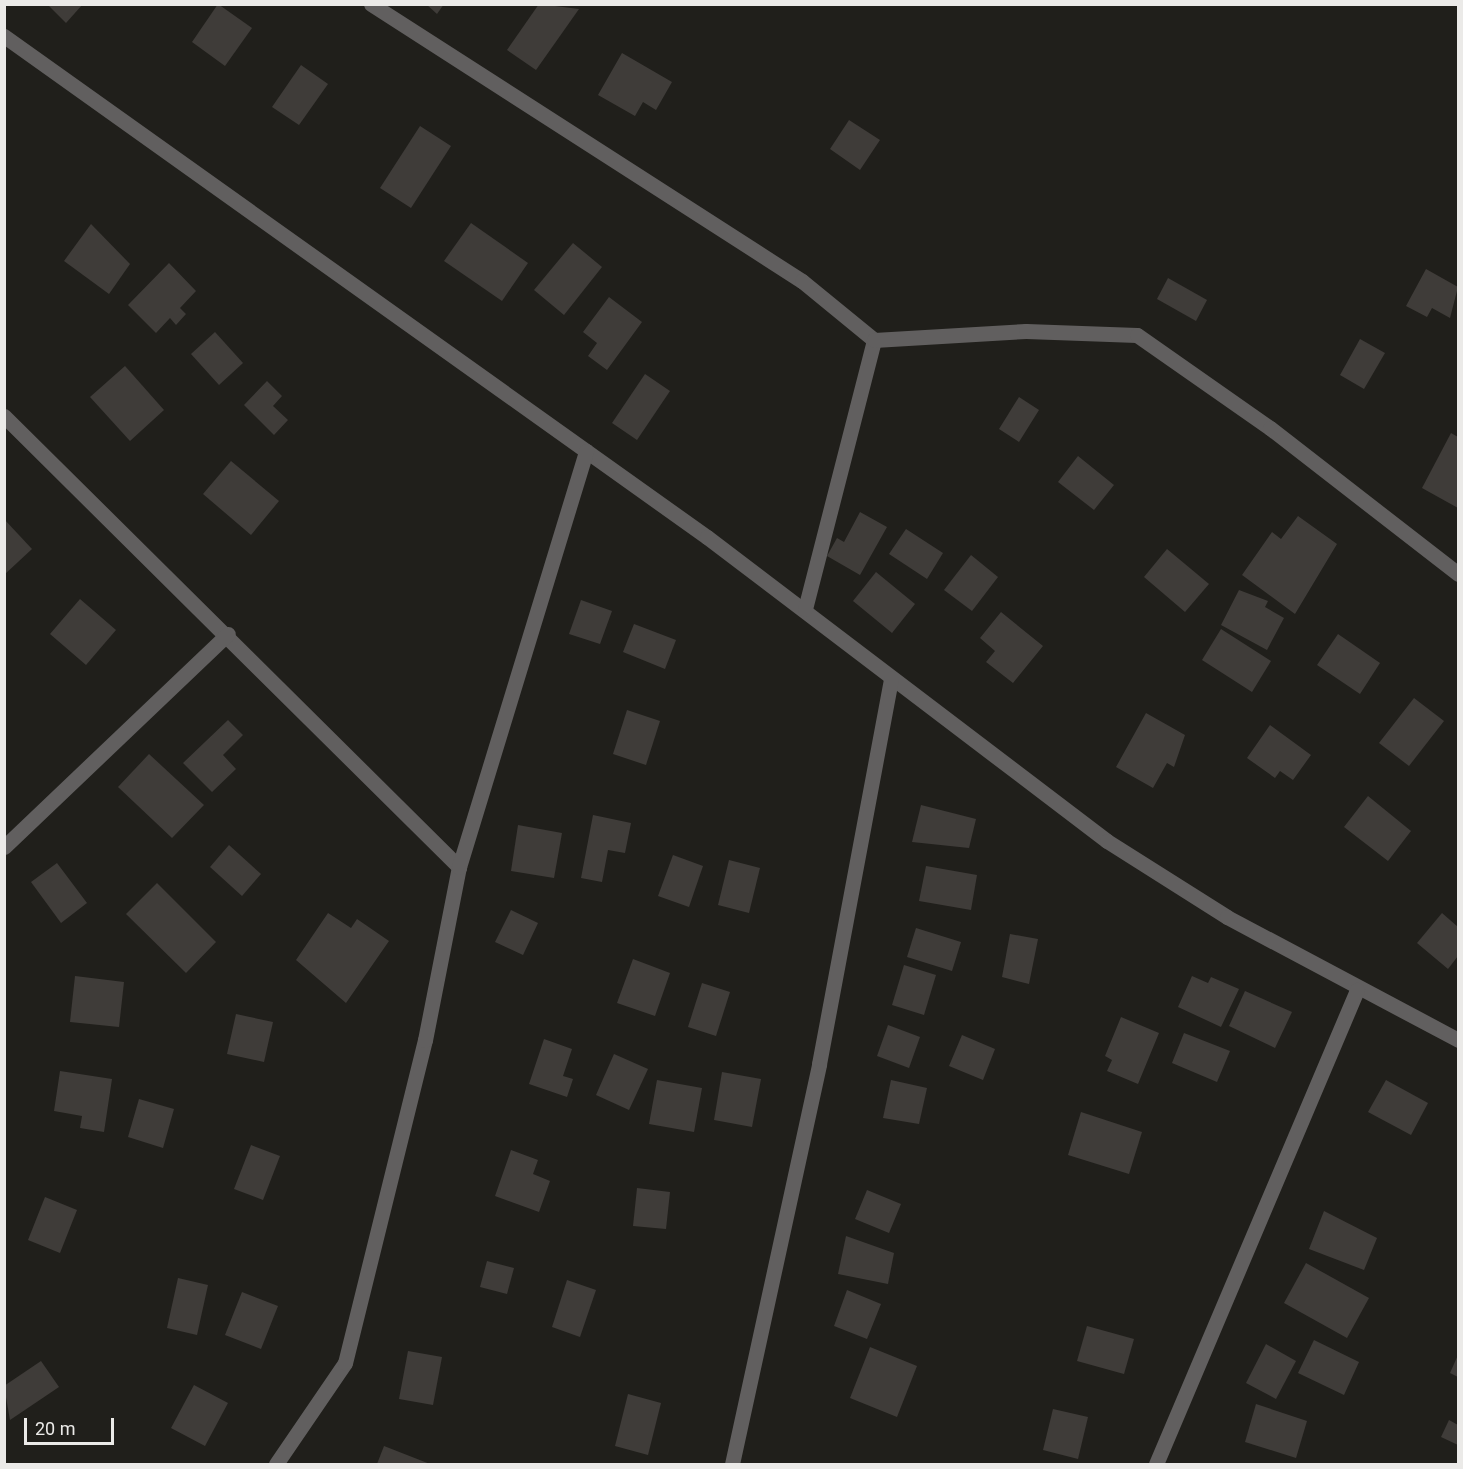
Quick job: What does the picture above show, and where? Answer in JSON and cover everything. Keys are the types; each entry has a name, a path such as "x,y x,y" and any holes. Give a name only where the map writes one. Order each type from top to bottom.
{"street":[{"path":"371,4 802,280 874,340 1026,331 1137,335 1270,428 1458,574"},
{"path":"4,36 805,609 891,679 1158,875 1357,990 1458,1040"},
{"path":"805,609 874,340"},
{"path":"4,416 228,634 459,867"},
{"path":"276,1464 345,1363 425,1040 459,867 586,451"},
{"path":"4,847 228,634"},
{"path":"732,1464 819,1064 891,679"},
{"path":"1156,1464 1357,990"}],"building":[{"path":"47,4 83,4 66,23"},
{"path":"218,4 252,28 225,66 192,42"},
{"path":"426,4 444,4 437,14"},
{"path":"539,4 579,9 536,70 507,50"},
{"path":"622,53 672,82 656,110 643,102 635,116 598,95"},
{"path":"301,65 328,84 299,125 272,107"},
{"path":"849,120 880,140 860,170 830,149"},
{"path":"420,126 451,146 411,208 380,188"},
{"path":"471,223 528,263 502,301 444,261"},
{"path":"91,224 130,264 109,294 64,261"},
{"path":"573,243 602,267 564,315 534,290"},
{"path":"169,263 196,291 180,308 186,314 176,325 170,318 156,333 128,305"},
{"path":"1426,269 1458,287 1450,318 1432,308 1427,317 1406,306"},
{"path":"1168,278 1207,300 1196,321 1157,299"},
{"path":"609,297 642,322 607,370 588,356 597,343 583,332"},
{"path":"215,332 243,363 219,385 191,354"},
{"path":"1360,339 1385,353 1364,389 1340,375"},
{"path":"125,366 164,410 130,441 90,397"},
{"path":"645,374 670,391 637,440 612,423"},
{"path":"267,381 282,396 273,406 288,420 274,435 244,405"},
{"path":"1019,397 1039,410 1019,442 999,429"},
{"path":"1451,433 1458,437 1458,508 1422,488"},
{"path":"1078,456 1114,485 1094,510 1058,482"},
{"path":"231,461 279,501 251,535 203,494"},
{"path":"860,512 887,527 860,575 827,556 837,538 844,542"},
{"path":"1298,516 1337,544 1295,614 1242,575 1272,532 1281,539"},
{"path":"4,519 32,549 4,575"},
{"path":"906,529 943,553 927,579 889,554"},
{"path":"1167,549 1209,584 1185,612 1144,577"},
{"path":"971,555 998,577 972,611 944,590"},
{"path":"876,572 915,604 892,633 853,601"},
{"path":"1239,590 1268,601 1265,607 1284,618 1267,650 1221,625"},
{"path":"80,599 116,630 86,665 50,634"},
{"path":"581,600 612,611 600,644 569,634"},
{"path":"1001,612 1043,646 1013,683 986,662 995,651 980,638"},
{"path":"634,624 676,640 665,669 623,652"},
{"path":"1221,629 1271,661 1252,692 1202,660"},
{"path":"1338,634 1380,663 1360,694 1317,665"},
{"path":"1414,698 1444,721 1409,766 1379,743"},
{"path":"627,710 660,721 646,765 613,754"},
{"path":"1146,713 1185,735 1174,767 1167,763 1153,788 1116,767"},
{"path":"228,720 243,735 223,755 236,769 212,792 183,763"},
{"path":"1270,725 1311,755 1293,780 1280,771 1275,778 1247,758"},
{"path":"149,754 204,805 172,838 118,787"},
{"path":"1368,796 1411,831 1388,861 1344,827"},
{"path":"921,805 976,819 969,848 912,842"},
{"path":"593,815 631,823 625,853 608,850 602,882 581,878"},
{"path":"518,825 562,833 554,878 511,871"},
{"path":"229,845 261,874 242,896 210,867"},
{"path":"673,855 703,866 689,907 658,896"},
{"path":"729,860 760,868 749,913 718,905"},
{"path":"57,863 87,903 61,923 31,882"},
{"path":"926,866 977,875 971,910 919,901"},
{"path":"157,883 216,942 186,973 126,914"},
{"path":"511,910 538,923 523,955 495,942"},
{"path":"328,913 351,928 357,919 389,941 346,1003 296,960"},
{"path":"1442,913 1458,927 1458,956 1448,969 1417,943"},
{"path":"916,928 961,942 952,971 907,957"},
{"path":"1010,934 1038,939 1029,984 1002,977"},
{"path":"633,959 670,973 655,1016 617,1003"},
{"path":"904,965 936,975 924,1015 892,1005"},
{"path":"75,976 124,982 119,1027 70,1022"},
{"path":"1192,976 1208,983 1211,977 1239,989 1221,1027 1178,1007"},
{"path":"702,983 730,992 716,1036 688,1027"},
{"path":"1245,991 1292,1012 1275,1048 1229,1026"},
{"path":"236,1014 273,1022 264,1062 227,1054"},
{"path":"1121,1017 1159,1033 1138,1084 1107,1071 1112,1060 1105,1056"},
{"path":"888,1025 920,1037 909,1068 877,1056"},
{"path":"1184,1033 1230,1051 1217,1082 1172,1063"},
{"path":"962,1035 995,1049 983,1080 949,1066"},
{"path":"544,1039 572,1049 563,1076 573,1079 567,1097 529,1084"},
{"path":"614,1054 648,1069 629,1110 596,1095"},
{"path":"60,1071 112,1079 104,1132 80,1128 82,1116 54,1111"},
{"path":"722,1072 761,1079 752,1127 714,1120"},
{"path":"657,1080 702,1088 694,1132 649,1124"},
{"path":"891,1080 927,1088 919,1124 883,1118"},
{"path":"1386,1080 1428,1103 1411,1135 1368,1112"},
{"path":"139,1099 174,1109 163,1148 128,1137"},
{"path":"1081,1112 1142,1132 1129,1174 1068,1155"},
{"path":"251,1145 280,1156 263,1200 234,1189"},
{"path":"511,1150 538,1160 533,1174 550,1181 539,1212 495,1196"},
{"path":"637,1188 670,1192 666,1229 633,1226"},
{"path":"867,1190 901,1204 889,1233 855,1219"},
{"path":"45,1197 77,1210 60,1253 28,1240"},
{"path":"1324,1211 1377,1238 1364,1270 1309,1249"},
{"path":"846,1236 894,1253 888,1284 838,1274"},
{"path":"487,1261 514,1268 507,1294 480,1287"},
{"path":"1306,1263 1369,1298 1347,1338 1284,1303"},
{"path":"178,1278 208,1285 197,1335 167,1328"},
{"path":"567,1280 596,1290 580,1337 552,1327"},
{"path":"847,1290 881,1304 867,1339 834,1326"},
{"path":"242,1292 278,1306 261,1349 225,1335"},
{"path":"1087,1326 1134,1339 1124,1374 1077,1361"},
{"path":"1314,1340 1359,1362 1344,1395 1298,1373"},
{"path":"1266,1344 1296,1361 1276,1399 1246,1383"},
{"path":"870,1347 917,1366 897,1417 850,1398"},
{"path":"408,1351 442,1357 433,1405 399,1399"},
{"path":"1458,1355 1458,1377 1450,1373"},
{"path":"41,1361 59,1387 10,1420 4,1386"},
{"path":"194,1385 228,1403 205,1446 171,1428"},
{"path":"628,1394 661,1403 648,1455 615,1446"},
{"path":"1256,1404 1307,1421 1296,1458 1245,1442"},
{"path":"1053,1409 1088,1417 1078,1459 1043,1450"},
{"path":"1449,1420 1458,1425 1458,1445 1441,1437"},
{"path":"384,1446 430,1464 377,1464"}]}
